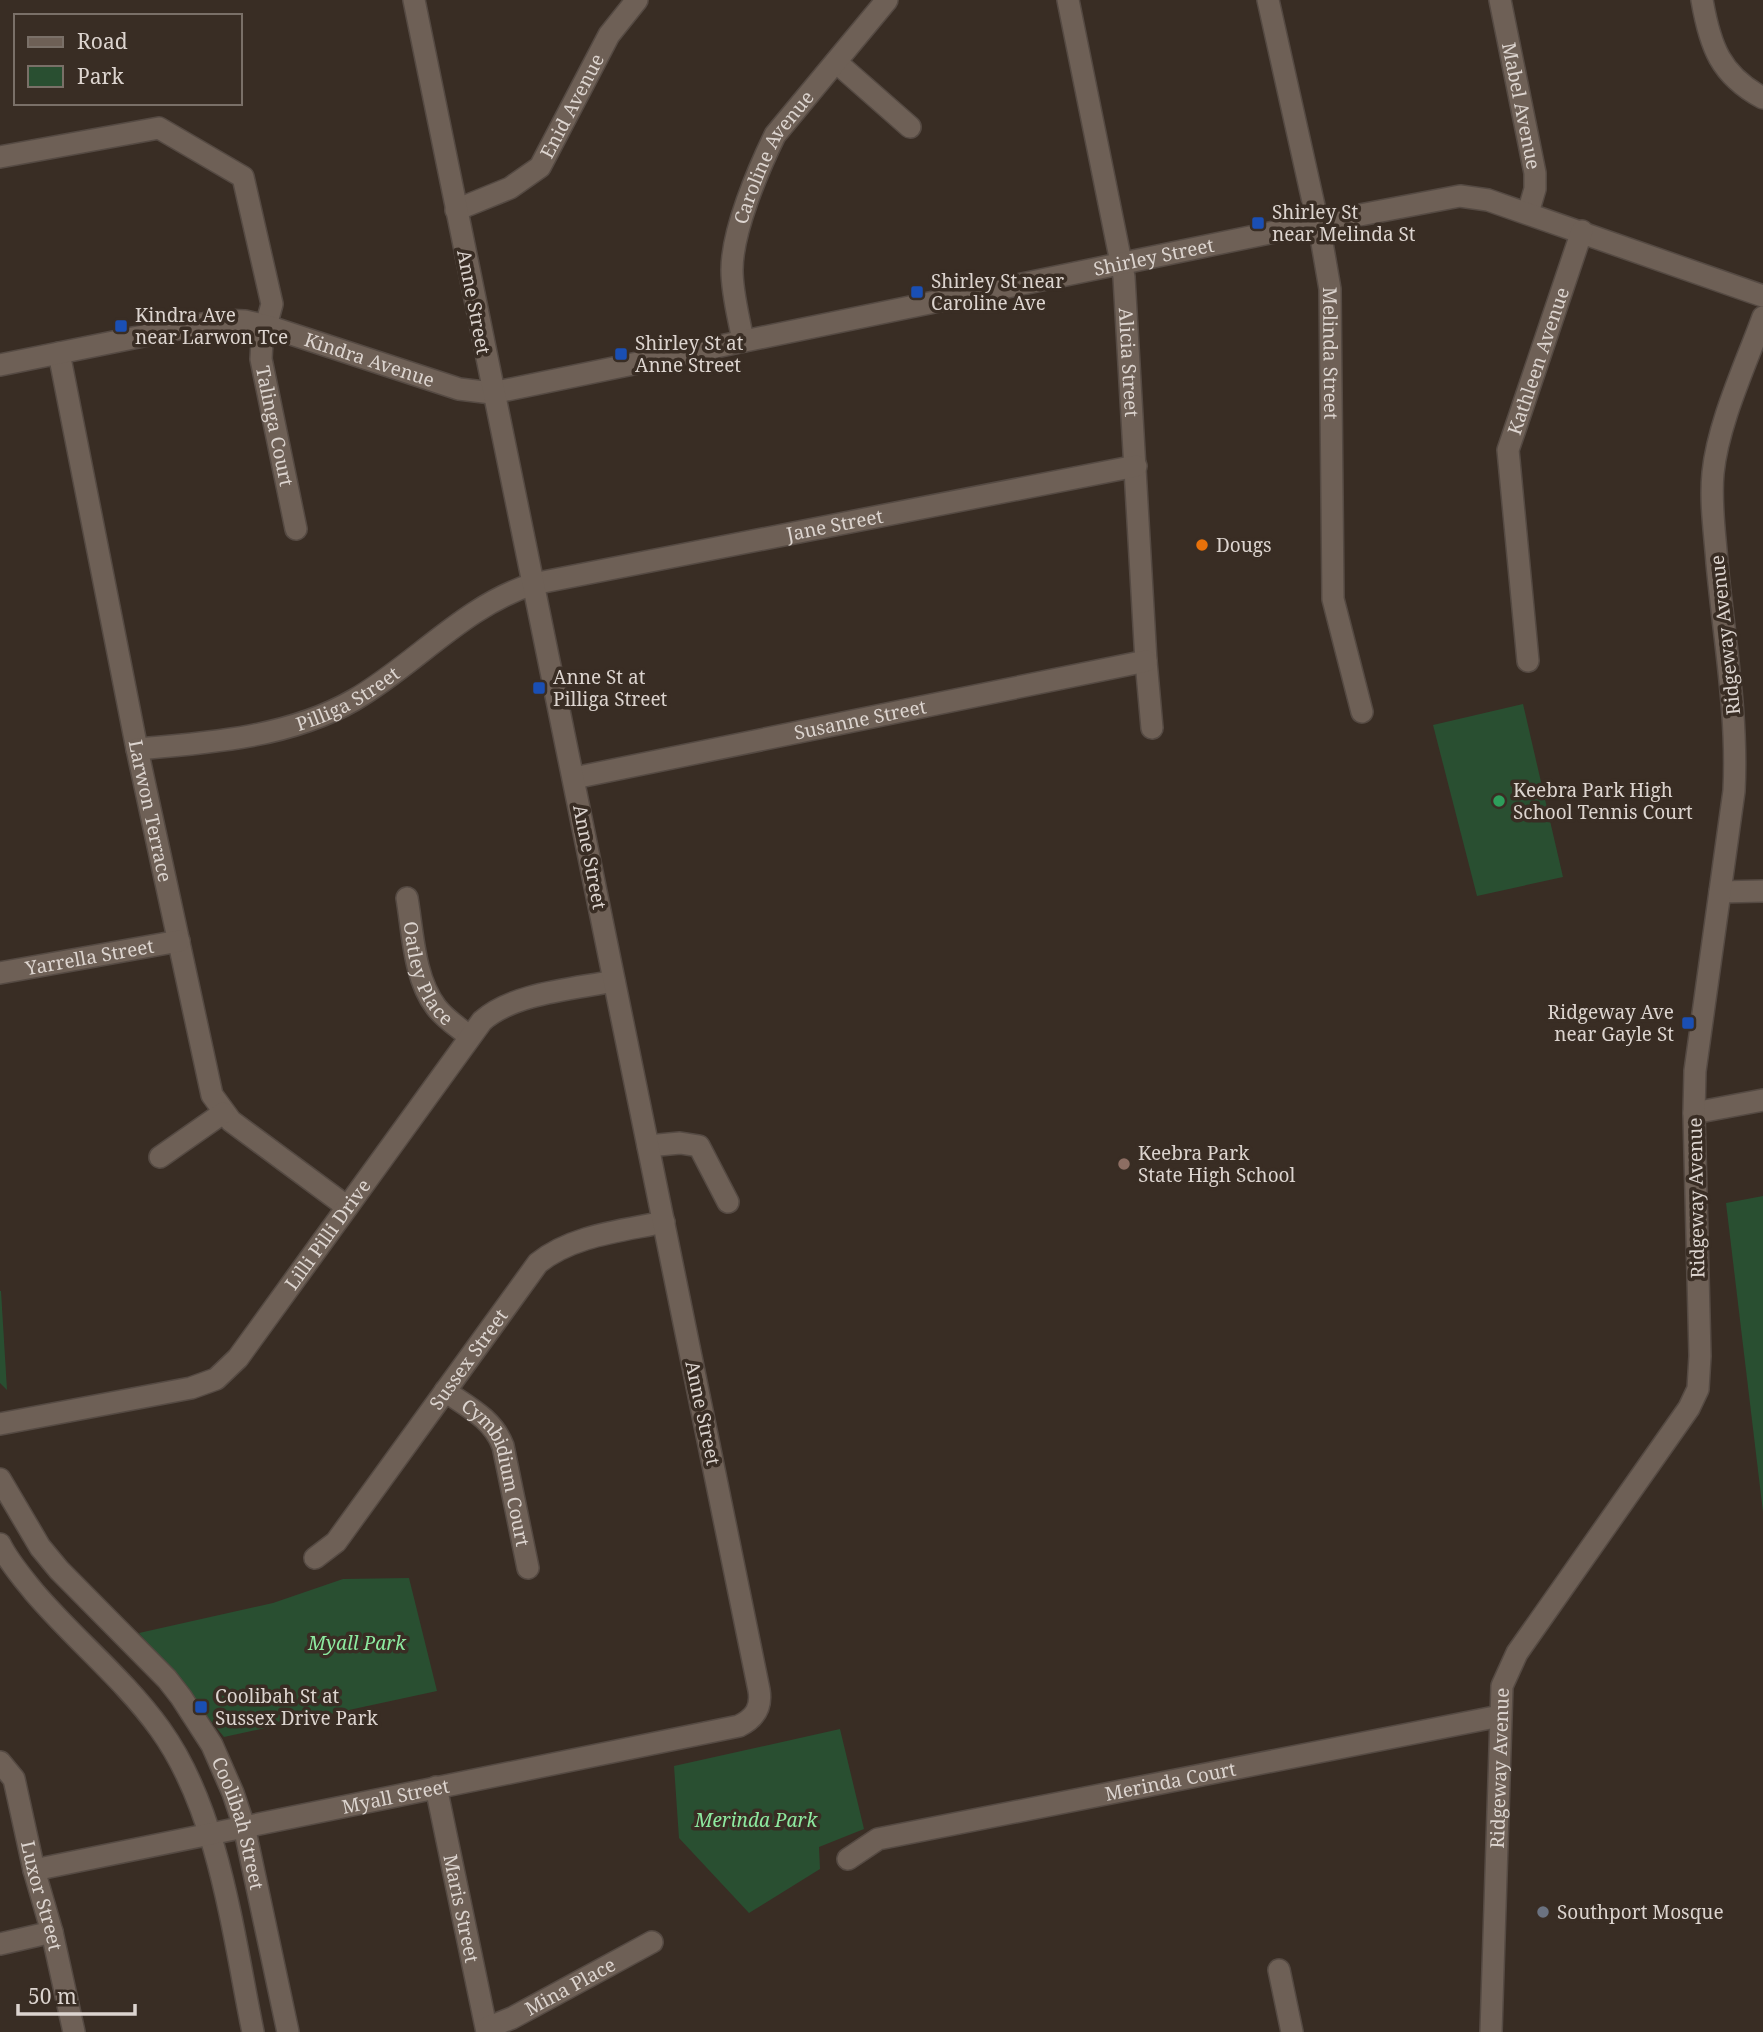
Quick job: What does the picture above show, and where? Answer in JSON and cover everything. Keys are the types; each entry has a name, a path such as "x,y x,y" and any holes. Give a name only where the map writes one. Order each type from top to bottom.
{"street":[{"name":"Anne Street","path":"414,0 492,393 574,778 760,1690 760,1704 756,1714"},
{"name":"Enid Avenue","path":"456,210 510,188 540,167 608,35 637,0"},
{"name":"Caroline Avenue","path":"743,341 732,269 736,244 751,192 775,135 887,0"},
{"name":"Alicia Street","path":"1068,0 1126,298 1152,728"},
{"name":"Melinda Street","path":"1268,0 1318,223 1330,289 1334,599 1362,712"},
{"name":"Mabel Avenue","path":"1500,0 1535,173 1535,189 1528,213"},
{"path":"1702,0 1716,54 1736,80 1763,98"},
{"path":"836,62 910,127"},
{"name":"Talinga Court","path":"0,157 159,128 243,177 272,304 262,341 261,359 296,529"},
{"name":"Shirley Street","path":"492,393 1460,196 1489,200 1763,296"},
{"name":"Kathleen Avenue","path":"1528,661 1508,450 1581,232"},
{"name":"Ridgeway Avenue","path":"1491,2032 1502,1686 1517,1653 1682,1418 1698,1389 1700,1356 1695,1071 1734,791 1736,749 1715,541 1713,475 1723,430 1763,317"},
{"name":"Kindra Avenue","path":"0,365 235,319 438,383 473,392 492,393"},
{"name":"Larwon Terrace","path":"59,353 137,749 212,1095 230,1121 346,1206"},
{"name":"Jane Street","path":"533,584 1136,466"},
{"name":"Pilliga Street","path":"137,749 234,738 316,720 356,699 471,615 516,589 533,584"},
{"name":"Susanne Street","path":"574,778 1146,661"},
{"path":"1720,892 1763,891"},
{"name":"Oatley Place","path":"407,898 421,978 428,995 438,1010 469,1036"},
{"name":"Yarrella Street","path":"0,973 179,942"},
{"name":"Lilli Pilli Drive","path":"0,1424 191,1388 216,1379 239,1358 469,1036 492,1012 519,1001 614,981"},
{"path":"1694,1113 1763,1100"},
{"path":"160,1157 223,1113"},
{"path":"648,1146 680,1143 699,1146 728,1202"},
{"name":"Sussex Street","path":"315,1558 336,1542 529,1273 547,1256 581,1240 664,1222"},
{"name":"Cymbidium Court","path":"445,1391 487,1420 499,1435 528,1568"},
{"name":"Coolibah Street","path":"0,1479 24,1522 53,1562 181,1697 223,1768 244,1826 288,2032"},
{"name":"Coolibah Street","path":"0,1544 22,1578 52,1614 140,1704 160,1729 189,1776 210,1834 253,2032"},
{"name":"Myall Street","path":"34,1870 738,1726 756,1714"},
{"name":"Merinda Court","path":"848,1859 878,1839 1500,1716"},
{"name":"Luxor Street","path":"0,1762 14,1779 74,2032"},
{"name":"Maris Street","path":"436,1787 487,2030"},
{"path":"0,1944 52,1932"},
{"name":"Mina Place","path":"487,2030 652,1942"},
{"path":"1279,1970 1292,2032"}],"green space":[{"name":"Keebra Park High School Tennis Court","path":"1523,704 1563,877 1477,896 1433,725"},
{"path":"1763,1196 1763,1512 1726,1203"},
{"path":"1,1291 7,1390 0,1383"},
{"name":"Myall Park","path":"409,1578 437,1691 224,1737 139,1633 273,1603 343,1579"},
{"name":"Merinda Park","path":"840,1729 864,1829 819,1847 820,1869 749,1913 679,1838 674,1766"}],"place":[{"name":"Shirley St near Melinda St","path":"1258,223"},
{"name":"Shirley St near Caroline Ave","path":"917,292"},
{"name":"Kindra Ave near Larwon Tce","path":"121,326"},
{"name":"Shirley St at Anne Street","path":"621,354"},
{"name":"Dougs","path":"1202,545"},
{"name":"Anne St at Pilliga Street","path":"539,688"},
{"name":"Keebra Park High School Tennis Court","path":"1499,801"},
{"name":"Ridgeway Ave near Gayle St","path":"1688,1023"},
{"name":"Keebra Park State High School","path":"1124,1164"},
{"name":"Coolibah St at Sussex Drive Park","path":"201,1707"},
{"name":"Southport Mosque","path":"1543,1912"}]}
